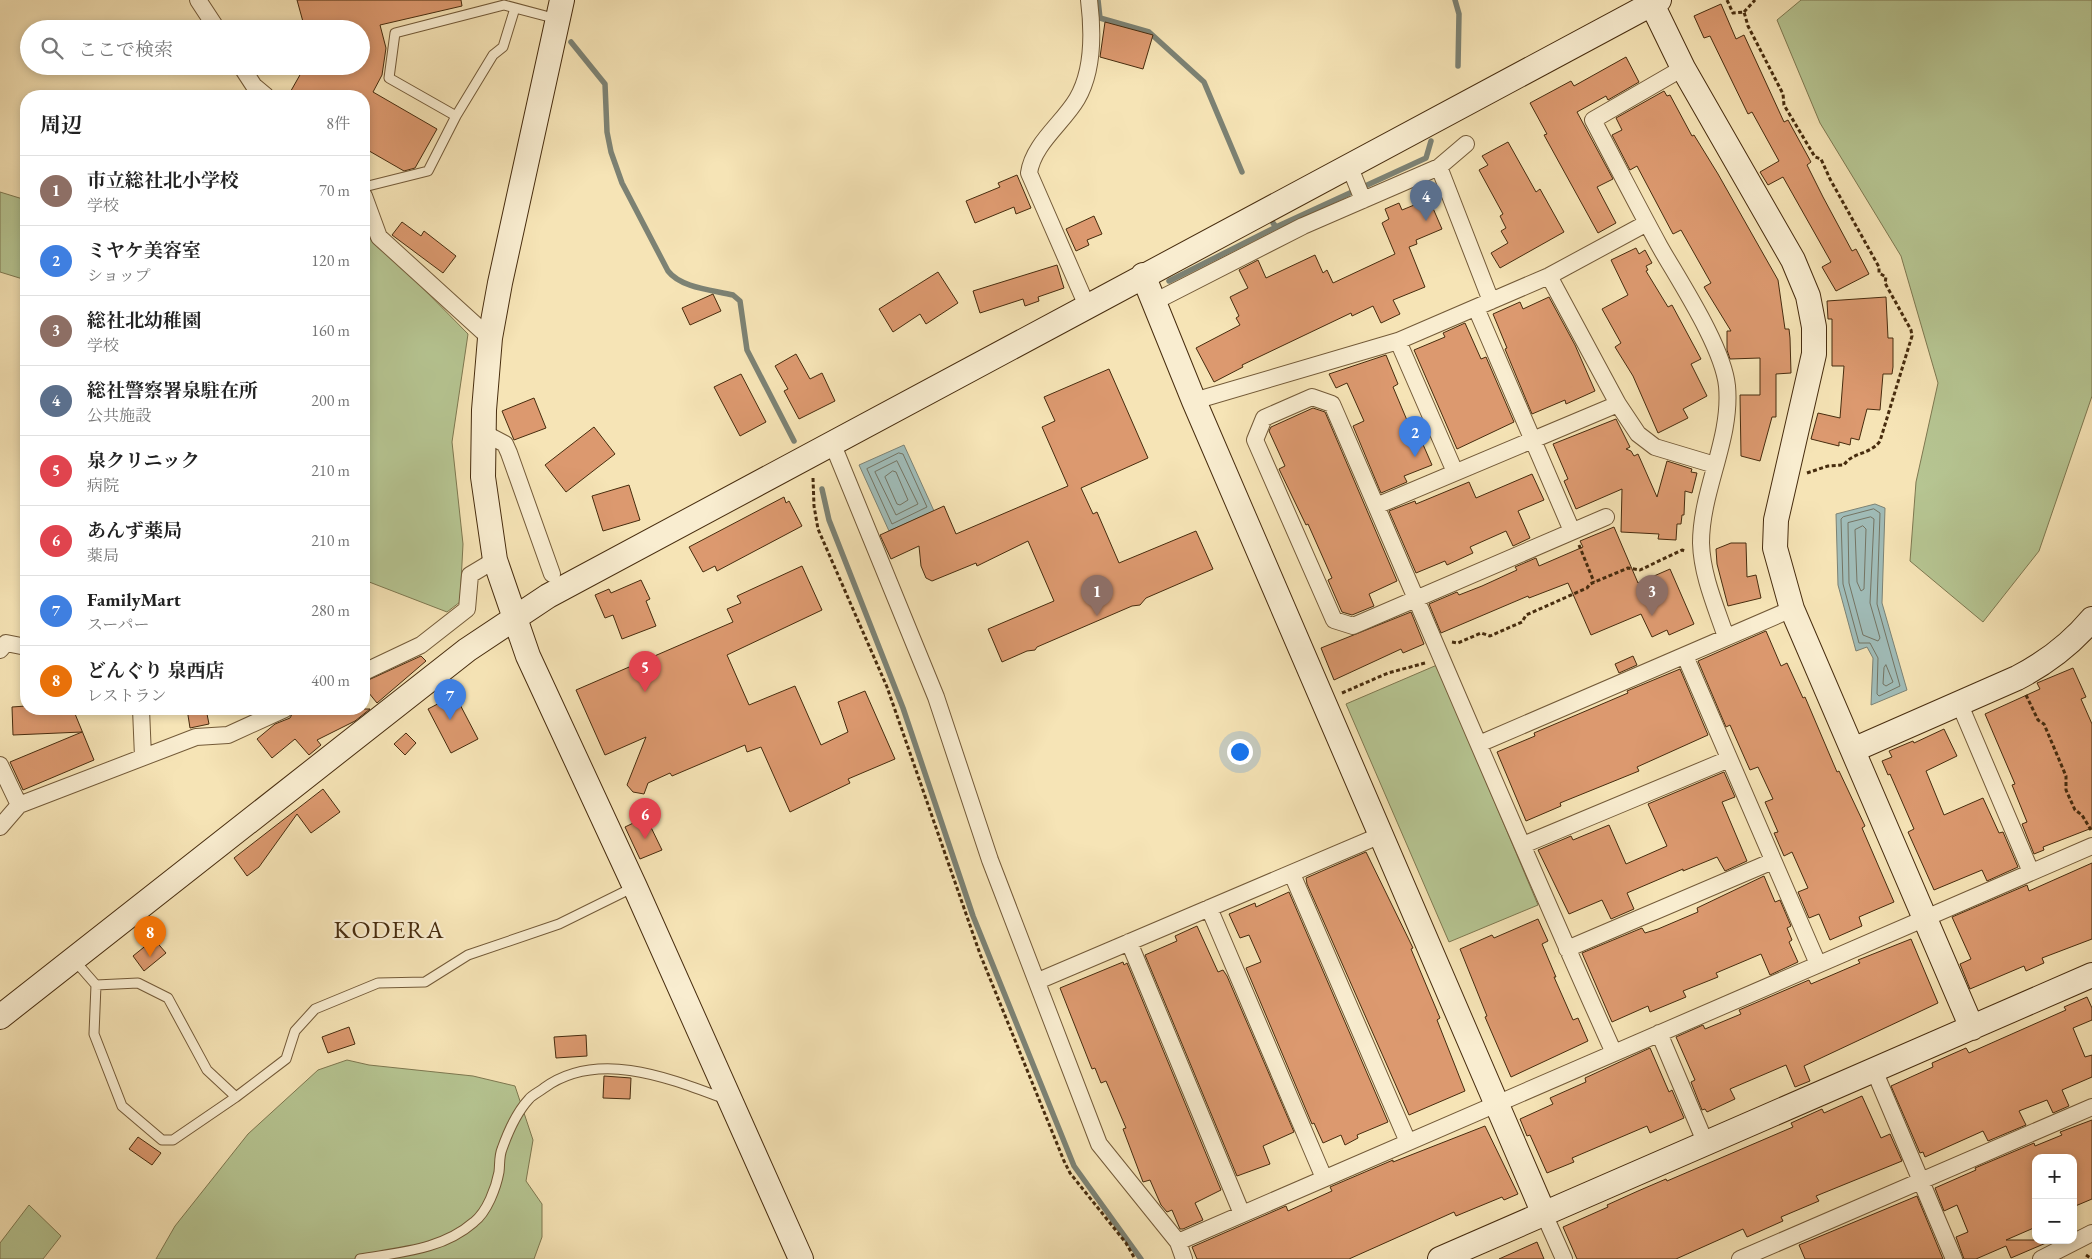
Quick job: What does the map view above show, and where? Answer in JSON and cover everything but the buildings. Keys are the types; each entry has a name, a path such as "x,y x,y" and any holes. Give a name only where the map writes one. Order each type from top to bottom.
{"street":[{"path":"198,0 211,20"},
{"path":"1087,306 1029,173 1030,164 1039,149 1077,99 1085,81 1090,60 1089,0"},
{"path":"1154,302 1303,226 1357,185 1654,1 1684,68 1793,260 1808,296 1814,327 1814,354 1776,520 1775,548 1792,609 1972,1028"},
{"path":"560,9 490,338 483,477 495,560 528,656 635,887 801,1259"},
{"path":"1684,68 1593,120 1700,318 1720,360 1726,385 1726,414 1706,509 1701,545 1705,574 1726,637"},
{"path":"247,75 259,90"},
{"path":"0,1016 460,656 514,617 548,596 833,445 1143,275 1357,185 1439,167 1466,144"},
{"path":"1439,167 1491,301"},
{"path":"370,212 379,237 490,338"},
{"path":"1194,402 1398,341 1549,276 1647,223"},
{"path":"1143,275 1194,402 1564,1259"},
{"path":"1549,276 1618,404 1638,434 1655,447 1715,466"},
{"path":"1476,308 1572,531"},
{"path":"1398,341 1455,472"},
{"path":"1606,517 1416,598 1353,626 1334,620 1255,440 1264,418 1312,398 1332,404 1416,598 1440,652 1567,949 1614,1053"},
{"path":"1376,506 1618,404"},
{"path":"484,433 505,444 552,574"},
{"path":"833,445 936,697 990,860 1099,1144 1178,1242 1184,1259"},
{"path":"370,669 421,645 467,609 470,575 495,560"},
{"path":"1479,744 1792,609"},
{"path":"1853,750 1960,705 2040,666 2079,634 2092,619"},
{"path":"0,650 6,643 20,646"},
{"path":"1685,656 1818,964"},
{"path":"1960,705 2031,872"},
{"path":"141,715 143,757"},
{"path":"0,827 19,806 196,737 228,735 272,715"},
{"path":"1523,845 1729,759"},
{"path":"0,765 19,806"},
{"path":"1038,981 1381,835"},
{"path":"1178,1242 2092,846"},
{"path":"1567,949 1773,861"},
{"path":"1292,874 1408,1142"},
{"path":"1209,908 1324,1178"},
{"path":"1129,942 1242,1214"},
{"path":"1440,1259 2092,975"},
{"path":"1659,1033 1706,1144"},
{"path":"1874,1070 1954,1259"},
{"path":"1740,1259 2092,1107"},
{"path":"2040,1259 2092,1233"}],"lane":[{"path":"456,116 389,78 395,33 504,5 515,8 560,9"},
{"path":"370,186 428,171 456,116 492,55 503,46 515,8"},
{"path":"73,959 96,985 94,1034 122,1106 162,1140 174,1140 286,1060 295,1031 315,1010 378,983 424,982 468,955 559,924 635,887"},
{"path":"96,985 138,983 168,998 207,1070 236,1097"},
{"path":"360,1259 417,1250 449,1240 475,1222 489,1200 499,1173 501,1152 512,1124 529,1099 556,1079 585,1070 617,1068 687,1085 730,1101"}],"path":[{"path":"1727,0 1733,13 1744,12 1755,0"},
{"path":"1744,12 1748,26 1783,94 1784,105 1815,157 1821,159 1829,172 1830,180 1879,267 1879,273 1886,277 1885,282 1911,330 1912,336 1880,441 1874,450 1847,459 1844,464 1832,468 1828,466 1802,475"},
{"path":"803,460 813,480 814,506 818,529 887,688 980,954 1064,1161 1070,1174 1126,1243 1136,1259"},
{"path":"1572,531 1594,582"},
{"path":"1334,696 1388,673 1424,664 1440,652 1481,633 1490,636 1522,622 1526,615 1587,588 1594,582 1628,568 1640,570 1682,550 1687,551 1701,545"},
{"path":"2022,688 2038,720 2044,724 2066,776 2066,790 2075,810 2082,815 2092,832"}],"green space":[{"path":"1801,0 2092,0 2092,396 2039,551 1983,622 1910,561 1916,482 1938,383 1901,256 1820,123 1777,20"},
{"path":"0,192 20,198 20,278 0,272"},
{"path":"370,238 410,275 468,334 452,442 463,544 460,602 447,612 370,582"},
{"path":"1437,665 1538,905 1449,942 1346,704"},
{"path":"347,1060 369,1065 473,1076 515,1086 533,1140 526,1181 542,1204 542,1237 534,1259 156,1259 175,1226 248,1134 318,1070"},
{"path":"29,1205 61,1236 43,1259 0,1259 0,1243"}],"water":[{"path":"904,445 934,511 889,531 859,465"},
{"path":"1875,504 1885,508 1882,603 1907,690 1871,705 1873,658 1867,647 1856,651 1838,585 1836,514"}],"waterway":[{"path":"1098,0 1100,18 1149,32 1204,82 1242,172"},
{"path":"1455,0 1459,14 1458,66"},
{"path":"571,42 605,84 607,132 611,152 622,183 668,271 674,277 689,285 733,295 740,301 747,350 794,441"},
{"path":"1276,227 1426,158 1431,141"},
{"path":"1169,281 1276,227 1273,223"},
{"path":"822,489 829,520 903,708 973,916 1074,1166 1141,1259"}],"place":[{"name":"総社警察署泉駐在所","path":"1426,221"},
{"name":"ミヤケ美容室","path":"1415,457"},
{"name":"市立総社北小学校","path":"1097,616"},
{"name":"総社北幼稚園","path":"1652,616"},
{"name":"泉クリニック","path":"645,692"},
{"name":"FamilyMart","path":"450,720"},
{"name":"あんず薬局","path":"645,839"},
{"name":"どんぐり 泉西店","path":"150,957"}],"district":[{"name":"KODERA","path":"389,929"}]}
